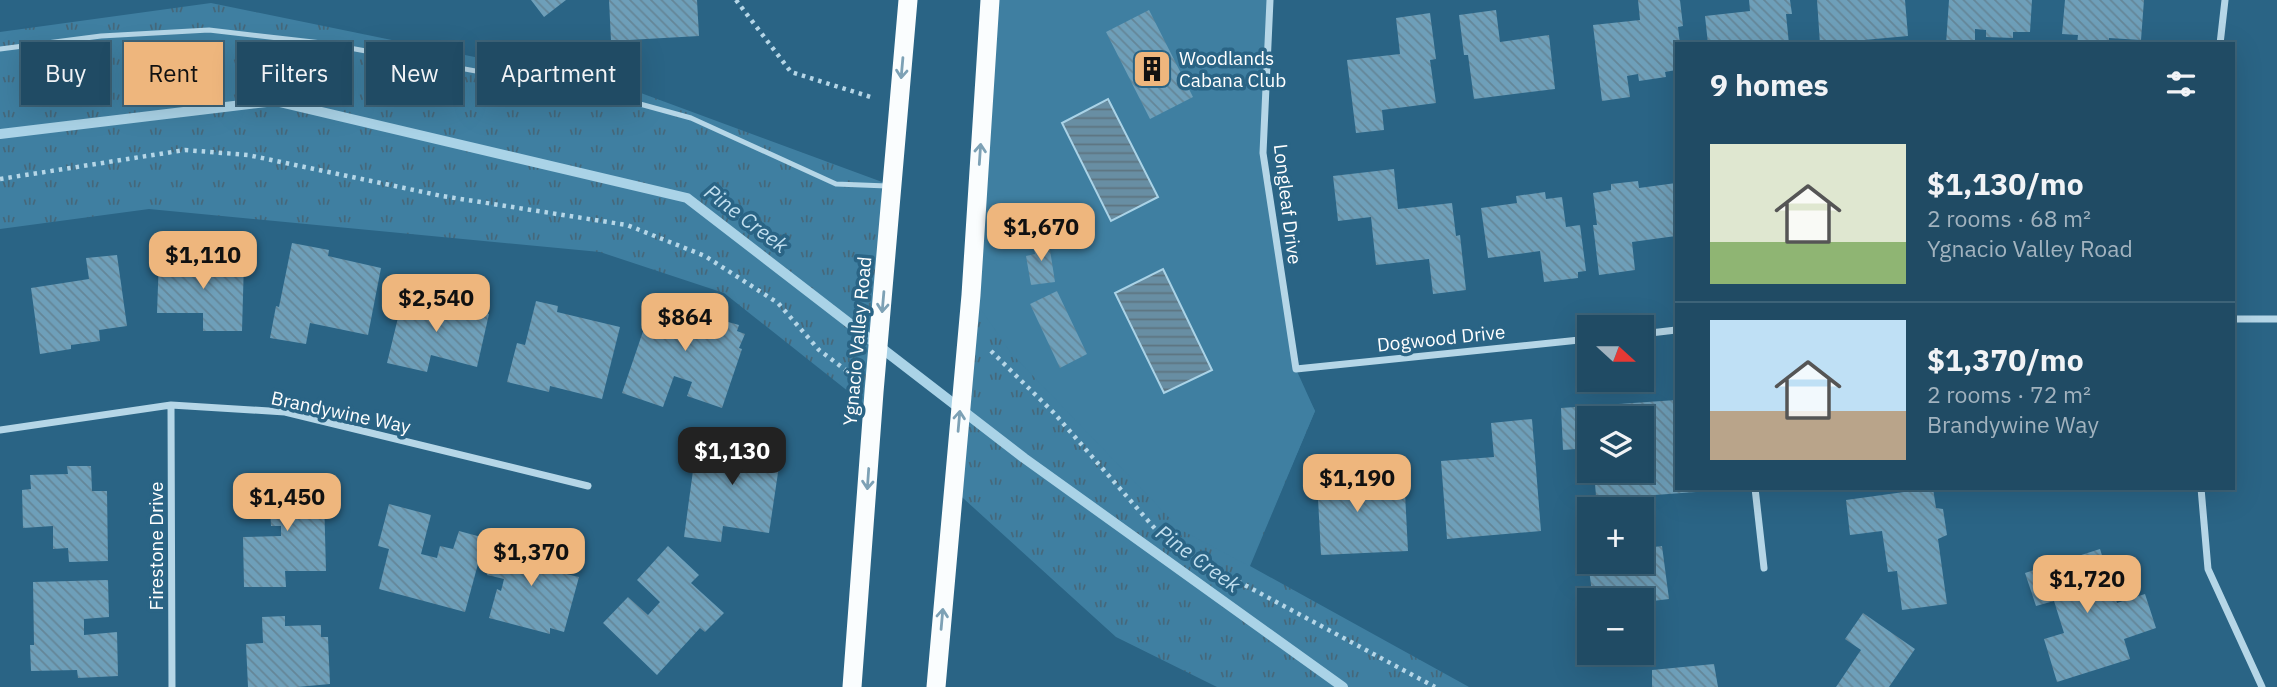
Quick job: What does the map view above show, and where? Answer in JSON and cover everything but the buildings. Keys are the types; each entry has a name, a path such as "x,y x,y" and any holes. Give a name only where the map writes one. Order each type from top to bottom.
{"highway":[{"name":"Ygnacio Valley Road","path":"852,687 873,402 908,0"},
{"path":"936,687 971,295 990,0"}],"street":[{"name":"Longleaf Drive","path":"1270,0 1263,153 1296,369"},
{"path":"2220,42 2225,0"},
{"path":"2235,319 2277,319"},
{"path":"1654,333 1675,330"},
{"name":"Dogwood Drive","path":"1296,369 1577,340"},
{"name":"Brandywine Way","path":"0,430 171,405 285,412 588,486"},
{"name":"Firestone Drive","path":"171,405 172,687"},
{"path":"1755,490 1764,568"},
{"path":"2201,490 2208,569 2262,687"}],"lane":[{"path":"0,49 101,36 209,30 321,43 607,95 691,118 836,184 893,186"}],"path":[{"path":"736,0 791,72 900,105"},
{"path":"0,179 185,150 248,155 442,196 627,225 705,256 778,303 820,350 873,402"},
{"path":"968,328 1054,414 1157,531 1213,568 1435,687"}],"green space":[{"path":"990,0 1270,0 1263,153 1296,369 1315,411 1249,566 1181,530 1011,353 971,295"},
{"path":"1178,0 1247,280 1315,411 1250,566 1469,687 1217,687 1116,637 953,489 971,295"},
{"path":"211,3 401,42 366,42 366,105 463,105 463,55 477,58 477,105 640,105 640,93 893,186 873,411 724,293 600,252 149,209 0,229 0,32"}],"shaded area":[{"path":"1108,99 1158,197 1111,221 1062,123"},
{"path":"1163,269 1212,370 1164,393 1115,293"}],"waterway":[{"name":"Pine Creek","path":"0,134 275,101 687,198 1024,458 1343,687"}],"place":[{"name":"Woodlands Cabana Club","path":"1152,69"}]}
